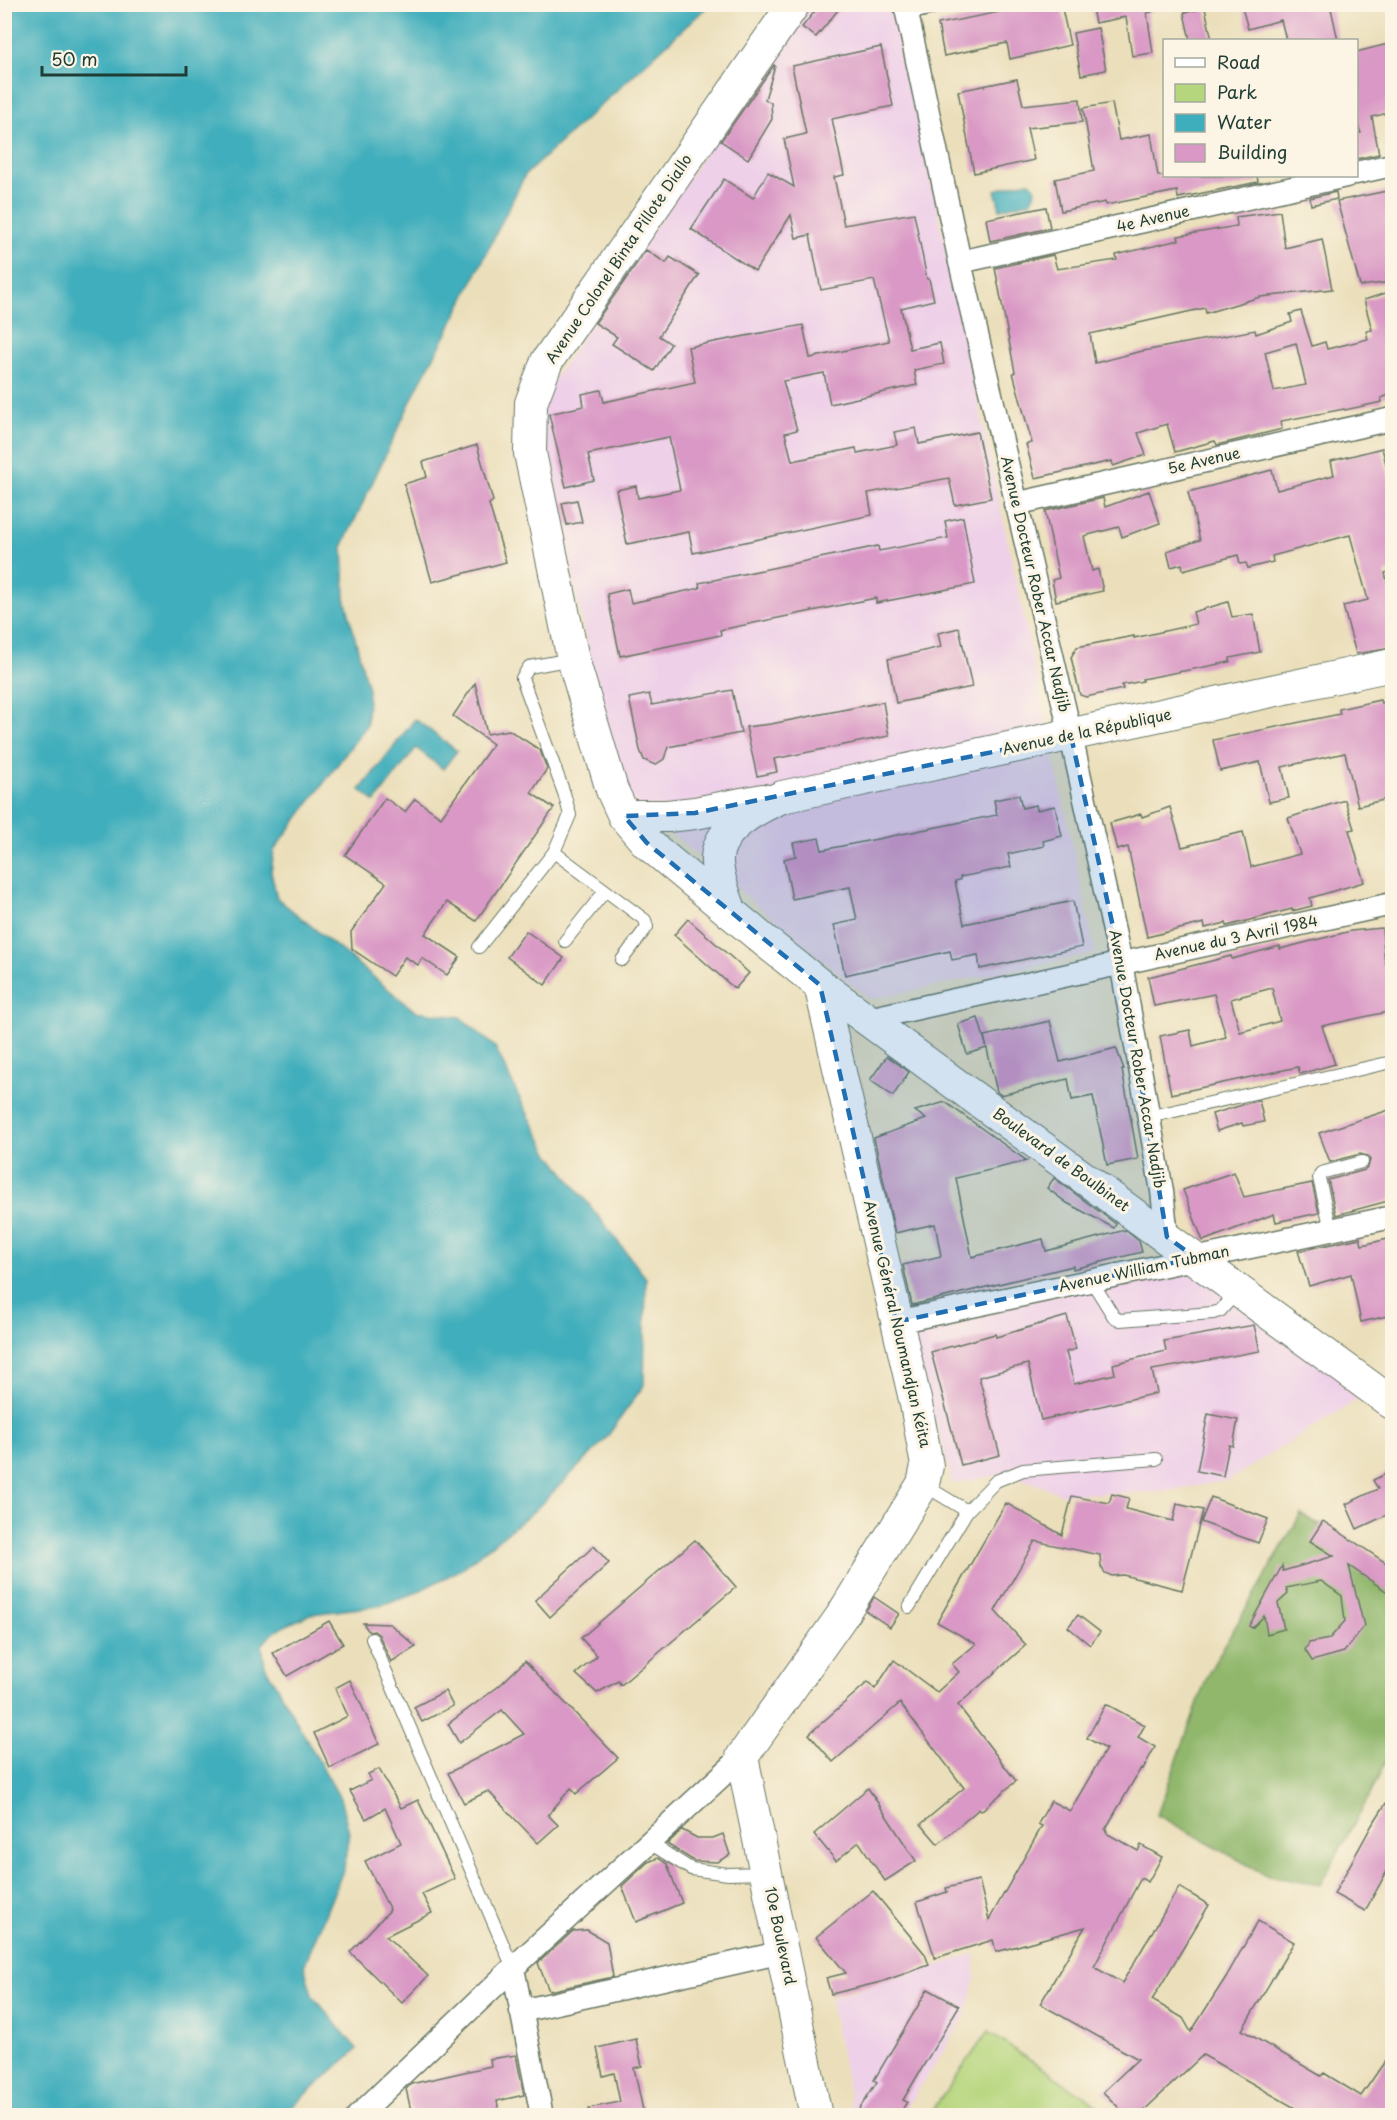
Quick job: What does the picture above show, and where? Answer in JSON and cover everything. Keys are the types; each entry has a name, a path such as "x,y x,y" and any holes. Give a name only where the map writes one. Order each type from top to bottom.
{"main road":[{"name":"Avenue Colonel Binta Pillote Diallo","path":"732,914 646,843 624,816 612,790 573,659 530,453 531,403 547,361 794,4"},
{"name":"Avenue de la République","path":"624,816 667,816 695,813 782,797 1392,665"},
{"name":"Avenue de la République","path":"732,914 718,877 716,860 720,846 728,834 748,814 782,797"},
{"name":"Boulevard de Boulbinet","path":"732,914 820,985 1392,1403"},
{"name":"Avenue Général Noumandjan Kéita","path":"742,1757 841,1617 923,1484 927,1466 926,1449 820,985"},
{"name":"10e Boulevard","path":"742,1757 816,2115"}],"street":[{"path":"905,7 928,4"},
{"name":"Avenue Docteur Rober Accar Nadjib","path":"905,7 960,262 1071,736 1121,963 1162,1191 1167,1237"},
{"path":"1358,173 1392,165"},
{"name":"4e Avenue","path":"960,262 1342,177"},
{"name":"5e Avenue","path":"1015,504 1392,419"},
{"name":"Avenue du 3 Avril 1984","path":"868,1019 1392,904"},
{"name":"Avenue William Tubman","path":"896,1322 1392,1217"},
{"path":"358,2115 648,1842 742,1757"},
{"path":"521,2011 783,1952"},
{"path":"513,1968 542,2115"}],"lane":[{"path":"479,947 554,852 570,815 522,678 529,667 573,659"},
{"path":"554,852 645,920 647,927 622,960"},
{"path":"565,941 605,891"},
{"path":"1148,1118 1392,1062"},
{"path":"1331,1230 1319,1178 1322,1173 1362,1162"},
{"path":"1091,1280 1114,1317 1120,1320 1213,1313 1220,1311 1239,1290"},
{"path":"909,1607 967,1510 996,1481 1023,1470 1156,1459"},
{"path":"923,1484 967,1510"},
{"path":"372,1639 513,1968"},
{"path":"648,1842 691,1869 728,1875 766,1873"}],"highlighted area":[{"path":"1071,736 1121,963 1167,1237 1196,1258 896,1322 820,985 647,843 624,816 695,813"}],"shaded area":[{"path":"804,5 894,5 1095,953 870,999 617,788 540,421 542,397"},
{"path":"1188,1264 1371,1391 1229,1480 1163,1492 1062,1494 1007,1473 953,1484 913,1342 923,1326"},
{"path":"975,1954 975,1980 966,2015 913,2098 898,2115 853,2115 830,1998"}],"green space":[{"path":"1301,1514 1392,1568 1392,1747 1371,1793 1320,1885 1268,1876 1157,1815 1209,1672"},
{"path":"988,2032 1112,2115 929,2115"}],"water":[{"path":"5,4 709,5 525,175 446,335 419,384 343,545 345,598 368,689 367,725 274,850 271,872 277,898 415,1011 460,1017 495,1047 549,1153 646,1278 644,1385 604,1441 535,1510 460,1570 415,1593 378,1606 311,1614 274,1631 262,1645 265,1666 340,1798 349,1832 344,1868 304,1966 312,1995 357,2049 283,2115 5,2115"},
{"path":"1030,182 1035,187 1034,197 1029,202 1000,209 995,190"},
{"path":"415,719 457,751 443,769 416,748 375,802 360,790"}],"building":[{"path":"821,4 843,4 816,37 802,27"},
{"path":"1023,4 1061,4 1070,45 1010,59 1007,43 944,56 938,24 1000,12 1000,10"},
{"path":"1091,4 1152,4 1152,12 1147,13 1153,53 1132,56 1126,17 1095,23"},
{"path":"1241,4 1330,4 1338,39 1286,39 1281,20 1248,29"},
{"path":"1205,8 1212,39 1190,39 1184,13"},
{"path":"1098,28 1106,70 1081,75 1073,33"},
{"path":"1392,43 1392,112 1372,117 1379,154 1358,159 1358,134 1361,133 1358,125 1358,52"},
{"path":"881,47 893,106 832,119 844,175 834,177 844,225 914,213 927,279 929,279 934,300 901,308 910,349 940,343 944,364 914,370 917,385 830,404 824,373 783,381 797,430 785,433 792,461 856,448 857,453 897,445 894,432 916,428 919,444 977,432 991,498 955,505 949,478 868,493 872,515 693,553 689,532 627,544 616,490 636,486 638,498 680,490 669,437 588,454 594,480 566,487 549,414 584,406 582,394 601,390 604,402 695,382 688,347 803,325 810,358 889,341 874,280 821,290 810,235 796,238 791,215 755,271 691,229 724,179 753,198 768,172 794,187 784,139 806,134 792,66"},
{"path":"774,65 765,99 771,103 772,119 748,159 721,141"},
{"path":"1017,79 1023,105 1080,99 1082,122 1027,128 1034,160 974,173 958,91"},
{"path":"1112,103 1119,140 1151,134 1158,176 1257,177 1258,182 1178,198 1177,191 1061,211 1055,179 1094,171 1083,108"},
{"path":"1392,190 1392,282 1360,286 1337,201"},
{"path":"1336,192 1337,199 1311,205 1310,198"},
{"path":"1046,207 1050,228 990,241 986,219"},
{"path":"1280,211 1285,248 1322,239 1332,289 1260,297 1206,313 1205,308 1090,334 1095,363 1138,352 1255,330 1256,334 1292,322 1290,314 1301,311 1312,346 1325,342 1327,349 1368,339 1366,331 1372,330 1364,300 1392,291 1392,394 1381,398 1382,402 1281,421 1282,429 1217,445 1215,441 1175,452 1167,424 1138,433 1146,455 1113,466 1112,461 1035,478 1026,444 1032,443 1013,373 1015,372 995,268 1053,255 1057,269 1117,260 1116,255 1179,240 1178,236 1237,226 1236,217","holes":["1296,343 1306,385 1274,391 1265,352"]},
{"path":"646,250 666,263 670,257 699,275 659,336 671,344 654,371 612,344 617,337 595,323"},
{"path":"477,445 493,501 489,504 506,562 432,582 404,484 427,477 423,462"},
{"path":"1382,448 1392,488 1392,571 1385,573 1392,600 1392,648 1356,654 1343,606 1368,600 1350,535 1272,556 1273,562 1248,568 1246,563 1240,564 1238,555 1183,570 1182,564 1171,567 1167,551 1200,540 1188,492 1272,470 1277,490 1334,475 1331,461"},
{"path":"1149,491 1160,523 1122,537 1119,527 1084,536 1092,571 1098,569 1103,591 1056,601 1052,580 1059,578 1045,511 1103,498 1105,507"},
{"path":"577,500 582,522 567,525 562,503"},
{"path":"963,517 975,584 876,603 876,598 720,630 721,635 620,656 607,594 628,589 631,603 700,588 699,583 878,546 879,551 948,538 945,521"},
{"path":"1228,602 1232,617 1253,614 1260,652 1230,658 1230,662 1142,679 1143,681 1122,685 1123,689 1086,697 1080,695 1071,657 1077,647 1134,636 1134,638 1196,624 1193,612"},
{"path":"959,628 972,687 896,703 888,659 941,647 938,633"},
{"path":"475,683 487,734 509,730 540,750 547,769 531,793 554,808 476,921 447,902 425,934 460,957 447,975 422,958 418,965 405,957 392,976 352,949 351,932 386,883 345,855 385,798 405,812 415,799 441,817 493,744 453,716"},
{"path":"732,690 741,733 668,747 664,759 655,765 644,760 629,698 649,694 652,705"},
{"path":"1380,700 1381,703 1392,700 1392,798 1358,806 1345,753 1282,767 1289,798 1269,802 1260,762 1220,771 1213,740 1340,714 1339,709"},
{"path":"883,702 889,736 774,759 777,772 757,776 746,727"},
{"path":"1019,795 1022,808 1036,805 1037,810 1055,806 1062,836 1043,841 1044,846 1008,854 1011,867 960,877 960,880 955,881 964,924 1073,901 1082,947 980,969 978,955 952,960 950,951 845,975 834,925 857,920 850,887 792,899 784,859 796,856 793,843 819,838 822,850 997,815 994,800"},
{"path":"1345,800 1354,829 1349,830 1364,882 1310,898 1312,906 1227,926 1226,923 1205,928 1204,923 1147,937 1128,847 1117,850 1110,823 1141,814 1142,817 1170,807 1182,847 1243,832 1251,867 1300,854 1288,818"},
{"path":"688,919 749,973 735,989 674,935"},
{"path":"1382,928 1385,963 1392,962 1392,1011 1322,1026 1335,1064 1300,1074 1298,1067 1171,1094 1160,1036 1190,1030 1193,1046 1226,1037 1214,994 1154,1006 1148,977 1231,956 1232,959 1280,946 1280,949 1351,931","holes":["1272,988 1280,1021 1240,1032 1231,999"]},
{"path":"526,931 564,958 545,985 507,957"},
{"path":"978,1018 987,1048 967,1054 958,1024"},
{"path":"1050,1021 1060,1062 1116,1048 1124,1069 1122,1070 1138,1159 1107,1165 1093,1096 1072,1100 1068,1079 1001,1095 997,1092 984,1036"},
{"path":"887,1056 909,1072 893,1096 870,1080"},
{"path":"1259,1100 1264,1122 1243,1126 1242,1123 1217,1131 1212,1114"},
{"path":"945,1102 1027,1161 956,1178 972,1257 1043,1239 1046,1251 1125,1230 1139,1241 1142,1252 1073,1269 1073,1266 912,1305 903,1265 941,1256 935,1224 895,1233 874,1138 926,1119 915,1111"},
{"path":"1392,1109 1392,1200 1336,1215 1328,1180 1365,1170 1370,1160 1367,1156 1360,1154 1330,1162 1319,1133"},
{"path":"1234,1172 1244,1197 1312,1183 1319,1213 1276,1222 1274,1214 1203,1241 1183,1190"},
{"path":"1054,1178 1116,1224 1114,1228 1067,1203 1047,1188"},
{"path":"1360,1238 1362,1245 1392,1238 1392,1315 1361,1322 1351,1274 1309,1286 1298,1251"},
{"path":"1067,1316 1076,1349 1066,1352 1074,1384 1115,1374 1113,1364 1166,1351 1164,1341 1254,1325 1260,1351 1152,1370 1157,1393 1041,1420 1028,1364 979,1377 1000,1455 961,1465 931,1352 995,1334 996,1337"},
{"path":"1208,1414 1238,1420 1233,1446 1229,1445 1223,1476 1197,1471"},
{"path":"1392,1471 1392,1522 1389,1514 1357,1529 1346,1504 1378,1489 1373,1480"},
{"path":"1112,1494 1129,1498 1126,1509 1173,1521 1177,1504 1203,1510 1182,1590 1123,1575 1112,1576 1105,1573 1101,1567 1100,1555 1035,1541 995,1611 1026,1645 958,1705 1016,1781 938,1844 921,1824 964,1788 900,1703 833,1762 809,1734 868,1682 875,1689 894,1660 937,1692 959,1672 952,1664 976,1644 937,1622 1006,1503 1062,1535 1072,1496 1109,1503"},
{"path":"1211,1497 1268,1519 1258,1543 1201,1522"},
{"path":"1323,1521 1392,1567 1392,1595 1349,1566 1364,1626 1344,1652 1312,1661 1305,1650 1309,1643 1329,1639 1345,1621 1342,1596 1321,1581 1286,1588 1288,1594 1278,1603 1284,1629 1267,1634 1264,1616 1252,1628 1249,1626 1282,1566 1283,1571 1334,1556 1310,1541"},
{"path":"695,1540 736,1587 621,1685 618,1681 597,1693 576,1674 597,1656 581,1638"},
{"path":"594,1546 609,1563 550,1617 535,1600"},
{"path":"874,1597 899,1614 890,1627 866,1611"},
{"path":"1078,1615 1100,1632 1090,1645 1068,1627"},
{"path":"329,1621 343,1644 287,1676 273,1653"},
{"path":"363,1623 390,1624 416,1647 391,1662 379,1635 374,1631 369,1632"},
{"path":"525,1661 618,1758 576,1794 571,1788 548,1815 558,1825 538,1843 488,1791 464,1803 448,1773 524,1734 502,1710 459,1743 448,1724 499,1686"},
{"path":"350,1680 379,1744 330,1768 314,1733 348,1716 335,1688"},
{"path":"445,1691 453,1706 422,1722 414,1707"},
{"path":"1106,1704 1145,1725 1138,1737 1155,1747 1105,1830 1106,1833 1138,1851 1141,1845 1162,1857 1148,1882 1141,1878 1094,1967 1122,1983 1179,1887 1209,1905 1152,2000 1183,2018 1191,2032 1258,1921 1294,1942 1242,2030 1321,2076 1324,2073 1361,2096 1392,2051 1392,2115 1290,2115 1295,2108 1203,2055 1139,2115 1115,2115 1119,2108 1103,2092 1138,2059 1040,2004 1085,1927 996,1952 993,1940 935,1958 917,1902 947,1892 946,1888 979,1880 989,1920 1042,1826 1038,1824 1051,1801 1070,1811 1106,1749 1087,1738"},
{"path":"379,1769 401,1808 418,1800 455,1879 422,1894 432,1913 386,1936 428,1976 402,2003 350,1952 390,1910 365,1861 401,1843 385,1808 366,1819 350,1791 371,1780 368,1774"},
{"path":"868,1788 916,1861 885,1881 859,1842 836,1861 814,1834"},
{"path":"1392,1794 1392,1862 1365,1911 1334,1894"},
{"path":"682,1830 697,1838 713,1838 723,1834 730,1855 717,1862 694,1861 667,1844"},
{"path":"658,1858 667,1864 682,1903 636,1922 622,1886 648,1862"},
{"path":"873,1891 925,1954 929,1965 881,1982 831,1994 826,1978 846,1973 816,1937"},
{"path":"587,1930 607,1942 613,1977 549,1991 538,1963 573,1931"},
{"path":"928,1989 959,2006 903,2100 907,2102 899,2115 855,2115 877,2082 874,2080"},
{"path":"636,2039 642,2066 634,2068 644,2115 590,2115 589,2108 620,2102 614,2073 603,2076 597,2048"},
{"path":"516,2055 524,2095 497,2101 500,2115 412,2115 406,2089 411,2084 491,2066 490,2059"}]}
